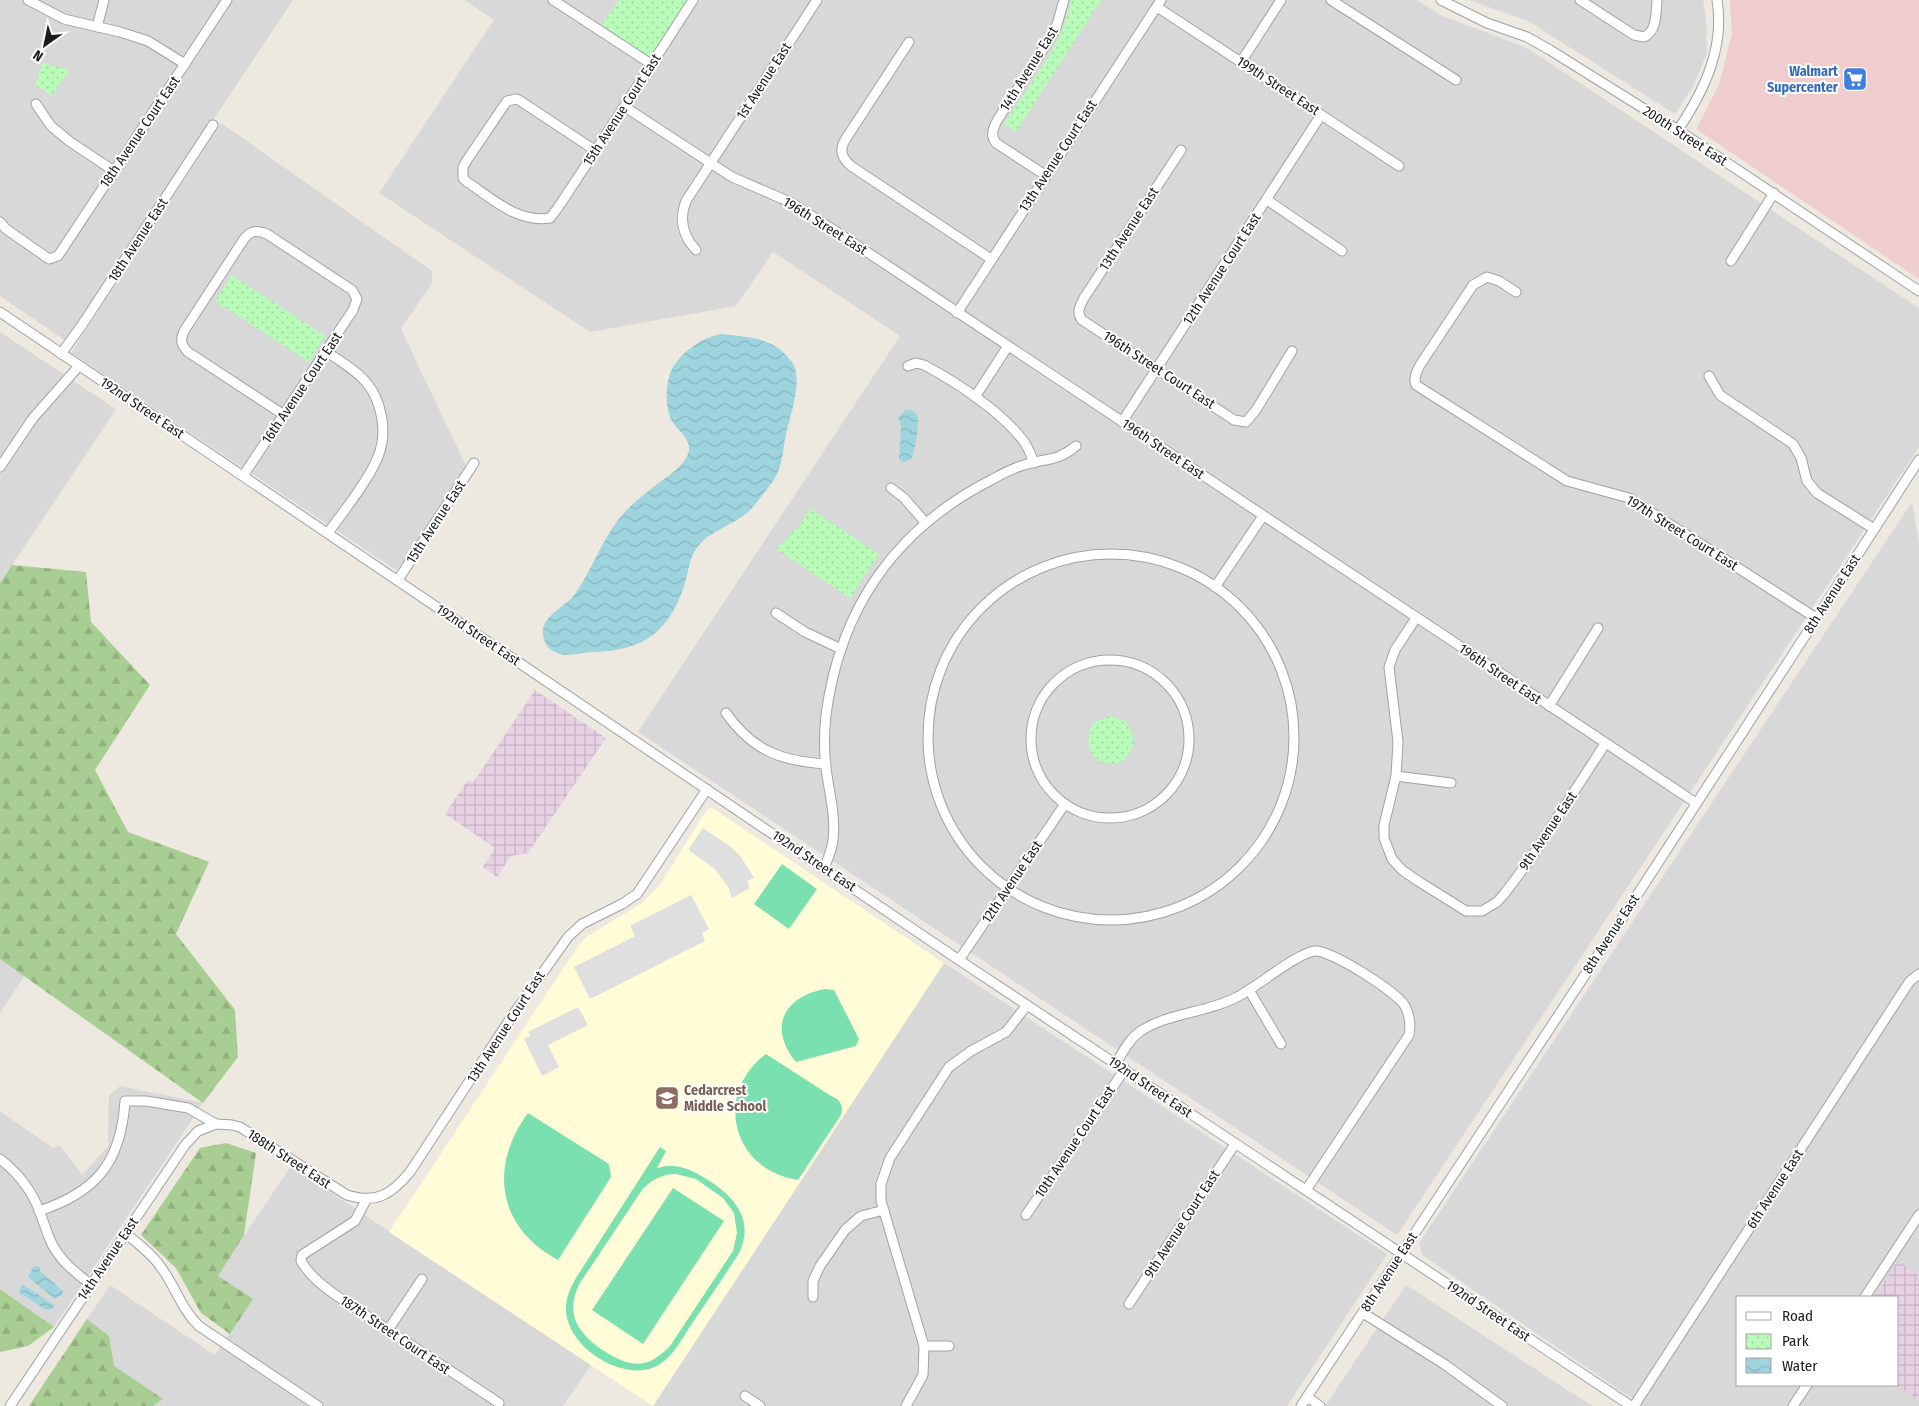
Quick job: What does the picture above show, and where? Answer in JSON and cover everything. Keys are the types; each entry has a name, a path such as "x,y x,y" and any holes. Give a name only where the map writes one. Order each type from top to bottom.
{"street":[{"path":"28,0 64,19 120,32 148,41 185,64"},
{"path":"97,27 104,0"},
{"name":"18th Avenue Court East","path":"0,222 6,229 49,259 58,256 227,0"},
{"path":"553,0 651,64"},
{"name":"15th Avenue Court East","path":"596,150 519,100 510,100 507,101 467,160 463,167 463,178 466,182 516,214 526,218 548,218 557,209 596,150 651,64 694,0"},
{"name":"1st Avenue East","path":"711,163 817,0"},
{"name":"14th Avenue East","path":"1045,176 996,143 992,138 994,126 998,119 1056,28 1064,0"},
{"path":"1241,62 1281,0"},
{"path":"1331,0 1456,80"},
{"name":"200th Street East","path":"1441,0 1487,22 1527,37 1678,130 1919,291"},
{"path":"1580,0 1634,34 1644,37 1647,36 1654,24 1657,0"},
{"path":"1678,130 1699,96 1715,57 1718,22 1717,0"},
{"name":"199th Street East","path":"1159,3 1241,62 1399,166"},
{"name":"13th Avenue Court East","path":"957,313 1159,3"},
{"path":"909,42 845,140 841,147 841,153 846,162 851,166 991,259"},
{"path":"36,104 50,126 114,171"},
{"name":"196th Street East","path":"624,106 732,177 792,203 1696,803"},
{"name":"12th Avenue Court East","path":"1122,422 1321,115"},
{"name":"18th Avenue East","path":"61,354 213,126"},
{"name":"13th Avenue East","path":"1078,309 1181,150"},
{"path":"696,250 684,232 683,212 686,201 711,163"},
{"path":"1731,261 1774,193"},
{"path":"1267,200 1342,251"},
{"name":"16th Avenue Court East","path":"243,476 284,415 353,310 357,299 352,290 267,234 254,231 249,233 244,239 184,331 181,341 182,347 188,352 284,415"},
{"name":"197th Street Court East","path":"1516,292 1499,281 1487,277 1473,284 1420,365 1415,382 1422,390 1567,481 1629,498 1816,618"},
{"name":"196th Street Court East","path":"1078,309 1082,320 1234,420 1246,422 1256,410 1292,351"},
{"name":"192nd Street East","path":"0,312 959,960 1632,1406"},
{"path":"975,397 1008,346"},
{"path":"326,351 366,382 375,397 382,415 383,436 380,452 371,470 328,533"},
{"path":"908,366 916,363 924,365 975,397 998,415 1022,439 1034,463"},
{"path":"0,467 33,418 79,366"},
{"path":"1709,376 1720,395 1793,444 1801,458 1807,481 1817,493 1874,529"},
{"path":"824,868 834,839 834,822 826,764 826,717 835,666 841,648 858,609 871,586 905,541 925,522 993,479 1024,465 1058,458 1076,446"},
{"name":"8th Avenue East","path":"1301,1406 1919,460"},
{"name":"15th Avenue East","path":"398,580 474,463"},
{"path":"891,488 904,498 925,522"},
{"path":"1215,587 1263,516"},
{"path":"1089,556 1133,556 1155,560 1196,576 1215,587 1247,615 1271,650 1283,676 1292,710 1293,745 1290,773 1277,813 1259,843 1242,865 1208,892 1184,904 1150,915 1129,919 1087,918 1046,907 1008,888 986,869 961,841 940,802 934,781 928,738 932,701 940,672 960,633 989,600 1019,579 1046,566 1089,556"},
{"path":"776,612 805,632 841,648"},
{"path":"1416,618 1395,650 1390,667 1398,742 1396,776 1451,783"},
{"path":"1549,706 1598,628"},
{"path":"1096,660 1121,660 1145,667 1156,673 1177,696 1188,725 1190,737 1188,756 1176,784 1168,794 1153,806 1137,814 1125,817 1094,816 1065,804 1047,787 1035,765 1032,753 1031,734 1034,716 1045,694 1062,675 1096,660"},
{"path":"726,713 737,728 768,751 793,761 826,764"},
{"name":"9th Avenue East","path":"1396,776 1384,825 1385,843 1392,859 1402,870 1466,911 1482,911 1497,902 1505,893 1605,744"},
{"name":"13th Avenue Court East","path":"366,1200 387,1194 403,1182 568,936 582,924 622,904 637,894 707,789"},
{"name":"12th Avenue East","path":"959,960 1065,804"},
{"path":"1116,1064 1129,1042 1142,1030 1157,1023 1206,1010 1235,998 1299,957 1315,951 1343,961 1384,987 1405,1006 1410,1028 1404,1042 1306,1190"},
{"name":"6th Avenue East","path":"1632,1406 1902,993 1910,981 1919,974"},
{"path":"1249,990 1281,1044"},
{"path":"906,1406 924,1375 924,1346 884,1210 880,1192 884,1171 898,1145 949,1067 959,1059 1006,1032 1027,1005"},
{"name":"10th Avenue Court East","path":"1026,1215 1124,1069"},
{"name":"188th Street East","path":"39,1210 70,1199 81,1192 104,1170 121,1136 125,1101 146,1101 188,1108 216,1124 232,1125 247,1131 340,1191 366,1200"},
{"name":"14th Avenue East","path":"10,1406 189,1140 203,1128 216,1124"},
{"name":"9th Avenue Court East","path":"1129,1304 1235,1144"},
{"path":"0,1159 22,1180 33,1195 46,1230 58,1253 80,1276 91,1284"},
{"name":"187th Street Court East","path":"366,1200 355,1221 302,1255 301,1261 306,1269 337,1296 499,1403"},
{"path":"814,1297 814,1281 820,1266 845,1230 861,1216 884,1210"},
{"path":"1866,1296 1919,1215"},
{"path":"125,1233 161,1266 191,1318 199,1326 318,1406"},
{"path":"388,1330 422,1279"},
{"path":"1363,1313 1444,1364 1502,1406"},
{"path":"924,1346 949,1346"},
{"path":"1793,1406 1806,1386"},
{"path":"745,1396 760,1406"},
{"path":"1307,1397 1320,1406"}],"shaded area":[{"path":"0,0 293,0 66,341 0,296"},
{"path":"465,0 1417,0 1440,15 1527,48 1919,308 1919,447 1397,1235 638,732 900,336 773,252 736,306 590,332 379,193 494,20"},
{"path":"1469,0 1703,0 1706,19 1707,53 1694,85 1675,114 1528,21"},
{"path":"1730,0 1919,0 1919,279 1696,129 1719,85 1732,33"},
{"path":"221,123 432,271 432,283 401,329 467,468 404,562 396,570 71,353"},
{"path":"0,332 116,409 0,583"},
{"path":"1912,502 1919,544 1919,1406 1643,1406 1422,1255 1419,1243"},
{"path":"535,690 606,738 528,853 511,856 497,877 483,867 495,848 445,814 468,780 473,783"},
{"name":"Cedarcrest Middle School","path":"711,807 944,963 653,1406 389,1232 576,949 586,937 642,903 659,886 706,811"},
{"path":"703,828 731,847 741,857 754,878 747,881 750,888 732,898 728,887 715,869 690,851 689,849"},
{"path":"691,895 709,929 702,933 705,941 590,999 574,967 635,936 630,926"},
{"path":"0,959 25,975 0,1013"},
{"path":"944,963 1387,1254 1287,1406 653,1406"},
{"path":"578,1007 588,1025 548,1045 559,1067 542,1076 524,1039 530,1036 528,1032"},
{"path":"120,1086 203,1103 54,1327 0,1289 0,1111 53,1148 60,1145 82,1175 108,1146 109,1096"},
{"path":"291,1166 591,1365 563,1406 29,1406 110,1285 215,1355 252,1300 217,1276"},
{"path":"1898,1261 1919,1276 1919,1400 1898,1386 1899,1296 1875,1296"},
{"path":"1406,1285 1592,1406 1325,1406"}],"green space":[{"path":"619,0 691,0 656,52 651,56 645,55 601,26"},
{"path":"1071,0 1101,0 1016,132 1004,124 1044,65 1061,32"},
{"path":"42,63 70,70 51,96 43,89 35,87"},
{"path":"232,275 325,336 309,362 215,301"},
{"path":"811,509 879,554 850,598 776,549 798,527"},
{"path":"12,565 86,572 91,622 150,685 95,770 128,832 209,862 176,934 235,1010 238,1057 203,1103 0,959 0,583"},
{"path":"1110,716 1124,720 1134,741 1124,761 1114,763 1101,762 1094,757 1089,742 1090,731 1095,722"},
{"path":"782,864 817,889 789,929 754,904"},
{"path":"825,989 834,990 859,1039 856,1046 796,1062 787,1049 783,1037 782,1026 784,1016 799,999"},
{"path":"766,1054 837,1099 842,1106 841,1115 798,1180 776,1173 758,1162 745,1146 737,1128 735,1109 739,1089 749,1070"},
{"path":"528,1113 609,1164 611,1177 558,1260 538,1247 522,1231 512,1214 506,1195 504,1175 507,1154 515,1134"},
{"path":"226,1143 256,1153 244,1235 218,1276 253,1299 230,1334 201,1313 176,1268 141,1235 200,1148"},
{"path":"660,1147 666,1151 657,1168 665,1166 679,1167 698,1174 729,1196 741,1213 745,1232 738,1255 674,1351 660,1364 648,1369 620,1368 606,1362 593,1354 573,1333 568,1321 566,1304 576,1278","holes":["671,1174 696,1179 723,1198 734,1213 737,1233 733,1251 667,1349 655,1359 644,1363 638,1364 618,1359 595,1344 581,1330 576,1322 574,1313 575,1294 580,1283 645,1186 657,1178"]},
{"path":"673,1188 724,1221 643,1344 592,1310"},
{"path":"0,1289 54,1327 28,1346 0,1352"},
{"path":"87,1319 109,1336 114,1366 163,1399 153,1406 29,1406"}],"water":[{"path":"722,334 764,341 779,349 793,365 797,382 796,391 782,459 777,474 769,487 746,514 711,535 699,545 691,558 679,600 663,626 652,635 627,648 611,651 563,655 553,651 547,646 544,638 543,630 545,623 575,594 618,520 637,500 676,470 688,454 688,443 672,421 668,412 667,394 671,371 680,358 692,347 707,338"},
{"path":"906,410 913,411 917,415 918,424 913,456 904,462 900,461 899,458 901,427 898,417"},
{"path":"34,1266 39,1267 40,1271 63,1291 63,1294 55,1299 28,1277"},
{"path":"22,1285 54,1305 53,1308 46,1310 20,1293"}],"place":[{"name":"Walmart Supercenter","path":"1855,79"},
{"name":"Cedarcrest Middle School","path":"667,1098"}]}
